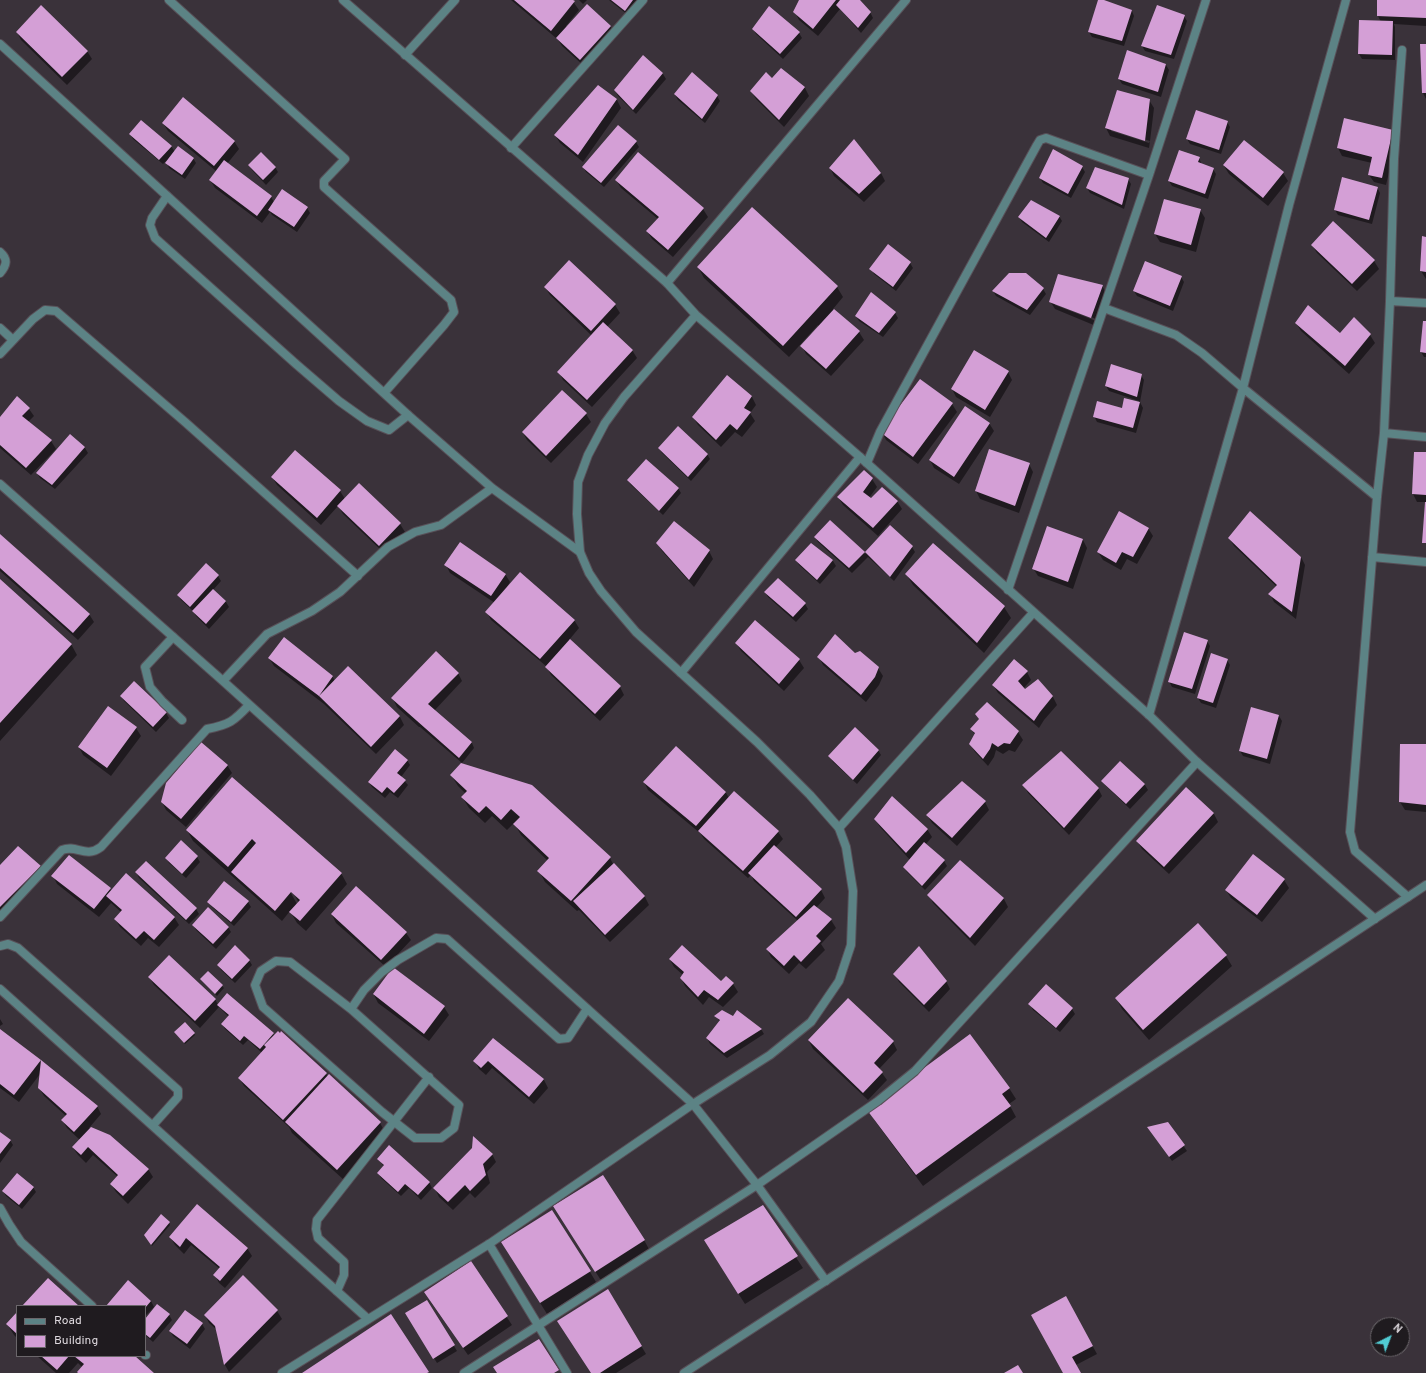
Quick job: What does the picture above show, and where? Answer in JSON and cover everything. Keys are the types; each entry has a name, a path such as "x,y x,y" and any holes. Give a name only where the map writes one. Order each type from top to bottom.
{"street":[{"path":"170,0 345,159 324,181 324,187 451,300 454,312 444,326 384,393"},
{"path":"343,0 667,283 696,315 867,463 1033,613 1149,715 1197,762 1374,919"},
{"path":"405,55 455,0"},
{"path":"511,148 643,0"},
{"path":"667,283 906,0"},
{"path":"1008,590 1149,175 1206,0"},
{"path":"1149,715 1243,388 1289,205 1346,0"},
{"path":"0,44 408,415 492,488 580,552"},
{"path":"1402,50 1394,159 1384,433 1377,497 1350,832 1355,851 1408,897"},
{"path":"867,463 880,432 1040,140 1046,138 1149,175"},
{"path":"167,196 152,218 150,225 155,238 296,364 339,401 367,421 389,430 408,415"},
{"path":"0,252 5,258 6,262 0,272"},
{"path":"1390,301 1426,303"},
{"path":"1104,308 1176,335 1202,353 1377,497"},
{"path":"0,354 33,319 45,310 56,311 185,422 358,576"},
{"path":"282,1373 488,1244 693,1104 770,1054 811,1022 839,980 851,945 853,891 846,847 839,828 810,795 757,742 636,632 601,591 589,573 580,552 577,514 578,482 588,455 606,423 624,397 696,315"},
{"path":"0,328 13,340"},
{"path":"1384,433 1426,437"},
{"path":"681,673 860,457"},
{"path":"0,484 223,681 693,1104 757,1185 826,1281"},
{"path":"223,681 267,634 312,611 340,592 388,547 415,532 441,524 492,488"},
{"path":"1372,557 1426,562"},
{"path":"839,828 1033,613"},
{"path":"173,637 145,667 150,687 182,720"},
{"path":"0,917 62,850 72,848 84,852 91,852 101,847 207,729 224,726 236,719 249,705"},
{"path":"464,1373 757,1185 878,1101 914,1071 1197,762"},
{"path":"684,1373 1426,885"},
{"path":"351,1009 364,990 382,972 398,960 436,938 447,939 559,1039 568,1038 587,1009"},
{"path":"0,946 8,944 18,948 178,1090 178,1098 152,1125"},
{"path":"276,961 290,962 351,1009 459,1105 454,1128 441,1138 414,1138 263,1007 255,985 261,971 276,961"},
{"path":"0,989 368,1319"},
{"path":"337,1291 344,1274 344,1262 318,1238 316,1229 317,1220 393,1121 429,1077"},
{"path":"0,1208 21,1242 91,1305"},
{"path":"488,1244 567,1373"}],"building":[{"path":"514,0 573,0 575,1 551,31"},
{"path":"611,0 633,0 625,11"},
{"path":"799,0 836,0 813,29 793,12"},
{"path":"840,0 860,0 871,12 858,28 836,5"},
{"path":"1098,0 1104,0 1132,10 1122,41 1088,32"},
{"path":"1377,0 1426,0 1426,18 1377,16"},
{"path":"587,4 611,26 580,60 556,38"},
{"path":"41,5 88,51 62,77 16,32"},
{"path":"1157,5 1185,15 1171,55 1141,46"},
{"path":"769,6 800,32 780,54 752,29"},
{"path":"1359,20 1393,21 1392,55 1358,54"},
{"path":"1420,44 1426,44 1426,93 1422,93"},
{"path":"1127,50 1166,64 1158,92 1118,79"},
{"path":"643,55 663,73 633,110 614,90"},
{"path":"781,68 805,87 779,120 750,91 766,72 772,78"},
{"path":"692,72 718,95 702,119 674,94"},
{"path":"598,85 617,99 578,155 554,135"},
{"path":"1117,90 1150,99 1145,141 1105,128"},
{"path":"183,97 235,141 214,166 162,123"},
{"path":"1196,110 1228,121 1219,150 1186,139"},
{"path":"1344,118 1393,130 1382,178 1368,175 1372,157 1337,148"},
{"path":"141,120 172,146 159,160 129,134"},
{"path":"618,125 637,141 601,183 582,167"},
{"path":"854,139 881,173 859,194 829,168"},
{"path":"1244,140 1284,172 1263,198 1223,165"},
{"path":"178,146 194,158 182,175 165,163"},
{"path":"1053,149 1083,166 1068,194 1039,178"},
{"path":"1179,150 1200,157 1198,162 1214,168 1205,194 1168,181"},
{"path":"261,152 276,167 263,180 248,165"},
{"path":"638,152 704,208 668,250 646,231 659,217 615,180"},
{"path":"224,160 272,196 257,216 209,180"},
{"path":"1095,167 1129,178 1122,205 1086,188"},
{"path":"1342,177 1378,187 1369,220 1334,210"},
{"path":"282,189 308,207 294,227 268,210"},
{"path":"1164,199 1201,209 1191,245 1154,234"},
{"path":"1031,200 1060,216 1046,238 1018,217"},
{"path":"752,207 838,286 783,346 697,267"},
{"path":"1333,221 1375,260 1352,284 1311,245"},
{"path":"1422,236 1426,237 1426,272 1420,271"},
{"path":"888,244 911,262 893,287 869,269"},
{"path":"569,260 616,304 591,331 544,287"},
{"path":"1145,261 1182,276 1170,306 1133,291"},
{"path":"1009,273 1026,273 1044,288 1027,310 992,291"},
{"path":"1058,274 1103,285 1091,318 1049,302"},
{"path":"871,292 896,312 879,333 855,316"},
{"path":"1308,305 1340,333 1354,317 1371,334 1345,366 1295,323"},
{"path":"834,309 860,331 826,369 800,346"},
{"path":"1423,321 1426,321 1426,353 1420,352"},
{"path":"603,322 633,350 587,400 557,372"},
{"path":"974,350 1009,371 985,410 951,389"},
{"path":"1111,364 1142,374 1137,397 1105,386"},
{"path":"727,375 752,396 744,408 751,412 737,430 730,424 716,440 692,417"},
{"path":"920,379 953,403 913,457 880,432"},
{"path":"562,390 587,413 546,456 522,432"},
{"path":"17,396 30,408 22,416 52,440 26,468 0,445 0,417"},
{"path":"1124,398 1140,402 1133,428 1093,417 1097,401 1122,408"},
{"path":"965,406 990,423 954,477 929,460"},
{"path":"678,426 708,454 688,477 658,448"},
{"path":"70,434 85,447 52,485 36,473"},
{"path":"989,449 1030,463 1015,506 975,491"},
{"path":"295,450 341,490 317,518 271,477"},
{"path":"1414,452 1426,452 1426,495 1412,494"},
{"path":"646,459 679,488 659,511 627,480"},
{"path":"864,470 873,478 863,492 871,498 882,487 898,501 873,528 837,497"},
{"path":"359,483 401,523 379,546 337,506"},
{"path":"1425,502 1426,543 1422,543"},
{"path":"1119,511 1149,528 1133,557 1122,552 1116,563 1097,552"},
{"path":"1250,511 1301,557 1292,612 1268,594 1277,585 1228,538"},
{"path":"830,520 865,552 849,568 814,537"},
{"path":"674,521 710,550 689,580 656,543"},
{"path":"890,525 913,546 890,577 865,552"},
{"path":"1047,526 1083,539 1068,582 1032,569"},
{"path":"0,534 90,614 73,633 0,568"},
{"path":"460,542 506,574 491,596 444,565"},
{"path":"811,543 833,560 817,580 795,560"},
{"path":"933,543 1005,606 977,643 905,574"},
{"path":"206,563 219,575 190,607 177,595"},
{"path":"520,572 575,620 540,659 485,612"},
{"path":"778,578 806,603 793,617 764,592"},
{"path":"0,579 72,644 0,723"},
{"path":"213,589 226,601 206,624 192,611"},
{"path":"755,620 800,659 779,684 735,643"},
{"path":"1184,632 1208,640 1192,689 1168,682"},
{"path":"835,634 855,653 860,651 879,667 875,677 861,695 817,657"},
{"path":"284,637 333,676 319,696 268,658"},
{"path":"570,639 621,686 595,714 545,667"},
{"path":"436,651 459,673 428,704 472,742 459,758 391,698"},
{"path":"1211,653 1228,659 1213,703 1197,698"},
{"path":"1014,659 1028,671 1018,681 1025,689 1038,679 1053,696 1034,721 992,685"},
{"path":"348,666 400,716 371,747 319,696"},
{"path":"134,681 167,712 153,727 120,696"},
{"path":"987,702 1019,731 1010,744 1004,743 998,747 992,743 983,759 969,744 975,733 970,729 979,719 975,714"},
{"path":"108,706 137,727 107,768 78,747"},
{"path":"1251,707 1279,715 1267,759 1239,751"},
{"path":"855,727 879,750 853,780 828,756"},
{"path":"201,742 228,765 181,819 161,802 166,783"},
{"path":"1400,744 1426,744 1426,805 1399,802"},
{"path":"676,746 726,792 696,826 643,782"},
{"path":"395,749 408,760 397,773 406,780 394,793 387,787 382,793 368,782"},
{"path":"1061,751 1099,788 1064,828 1022,785"},
{"path":"1120,761 1145,784 1126,804 1101,781"},
{"path":"461,763 532,785 611,857 571,901 537,871 549,858 513,824 520,817 511,809 501,820 486,806 479,813 461,797 467,791 450,775"},
{"path":"232,777 342,873 300,921 289,912 300,900 291,892 275,911 231,872 256,843 252,839 228,867 186,830"},
{"path":"962,781 986,801 952,838 926,815"},
{"path":"1186,787 1214,813 1164,867 1136,841"},
{"path":"734,791 779,831 743,871 698,831"},
{"path":"892,796 928,829 906,853 874,819"},
{"path":"181,840 198,856 182,874 165,858"},
{"path":"924,842 945,860 922,886 903,867"},
{"path":"774,845 822,889 796,917 748,873"},
{"path":"18,846 41,866 0,907 0,865"},
{"path":"1253,854 1285,879 1257,915 1225,890"},
{"path":"69,855 111,888 94,909 51,876"},
{"path":"960,860 1004,898 970,938 927,895"},
{"path":"146,861 197,908 186,920 135,872"},
{"path":"614,863 645,896 605,935 573,901"},
{"path":"126,873 175,917 154,940 144,931 136,939 114,919 122,910 106,896"},
{"path":"224,881 249,901 231,922 207,902"},
{"path":"356,886 407,932 381,960 331,914"},
{"path":"814,905 832,919 816,936 821,941 801,962 794,955 784,966 766,949"},
{"path":"208,907 229,927 213,944 192,925"},
{"path":"1198,923 1227,955 1143,1030 1115,998"},
{"path":"235,945 250,960 232,979 217,965"},
{"path":"682,945 721,981 726,976 734,983 718,1000 704,990 698,997 680,978 684,972 669,959"},
{"path":"919,946 947,981 924,1005 893,974"},
{"path":"169,955 216,999 195,1021 148,977"},
{"path":"393,967 445,1006 424,1034 373,994"},
{"path":"208,971 223,985 215,994 200,979"},
{"path":"1046,984 1073,1008 1056,1028 1028,1004"},
{"path":"227,993 274,1033 260,1049 244,1036 240,1041 221,1024 229,1015 217,1005"},
{"path":"848,998 894,1041 874,1063 883,1072 863,1093 808,1040"},
{"path":"722,1010 733,1016 737,1010 762,1029 724,1053 706,1038 720,1020 714,1016"},
{"path":"185,1022 195,1033 184,1043 174,1032"},
{"path":"0,1029 41,1060 14,1095 0,1084"},
{"path":"278,1031 280,1033 281,1031 327,1073 283,1120 238,1078 266,1047 264,1045"},
{"path":"970,1034 1010,1088 1002,1094 1011,1106 916,1175 867,1110"},
{"path":"493,1038 544,1079 529,1097 488,1061 481,1068 473,1061"},
{"path":"41,1060 98,1106 74,1132 61,1120 67,1114 38,1088"},
{"path":"329,1074 381,1122 337,1170 285,1122"},
{"path":"1168,1122 1185,1145 1169,1157 1147,1127"},
{"path":"91,1127 110,1135 149,1169 123,1196 110,1184 118,1175 88,1147 81,1155 72,1147"},
{"path":"0,1132 11,1140 0,1154"},
{"path":"473,1136 493,1154 483,1164 486,1175 470,1191 465,1185 448,1202 433,1188 472,1148"},
{"path":"389,1145 430,1182 418,1195 405,1184 398,1192 377,1173 384,1165 377,1159"},
{"path":"17,1173 34,1187 19,1205 2,1191"},
{"path":"603,1175 645,1240 595,1272 553,1206"},
{"path":"197,1204 248,1248 220,1281 213,1275 220,1267 186,1238 180,1247 169,1237"},
{"path":"763,1205 798,1256 738,1294 704,1240"},
{"path":"552,1210 591,1271 540,1303 501,1242"},
{"path":"161,1214 170,1222 151,1245 144,1235"},
{"path":"471,1261 508,1316 463,1348 424,1292"},
{"path":"243,1275 278,1310 224,1365 215,1326 204,1315"},
{"path":"48,1278 78,1305 23,1305"},
{"path":"128,1280 151,1301 146,1307 146,1305 107,1305"},
{"path":"608,1289 642,1346 600,1373 591,1373 557,1321"},
{"path":"1066,1296 1093,1346 1072,1357 1081,1373 1063,1373 1031,1315"},
{"path":"427,1300 455,1345 433,1359 405,1313"},
{"path":"157,1304 170,1314 150,1338 146,1335 146,1318"},
{"path":"185,1310 203,1323 187,1344 169,1331"},
{"path":"16,1313 16,1333 6,1324"},
{"path":"391,1314 429,1372 302,1373"},
{"path":"539,1339 559,1370 554,1373 497,1373 493,1367"},
{"path":"42,1357 68,1357 57,1370"},
{"path":"75,1357 136,1357 154,1373 78,1373 77,1372 84,1364"},
{"path":"1018,1365 1023,1373 1004,1373"}]}
